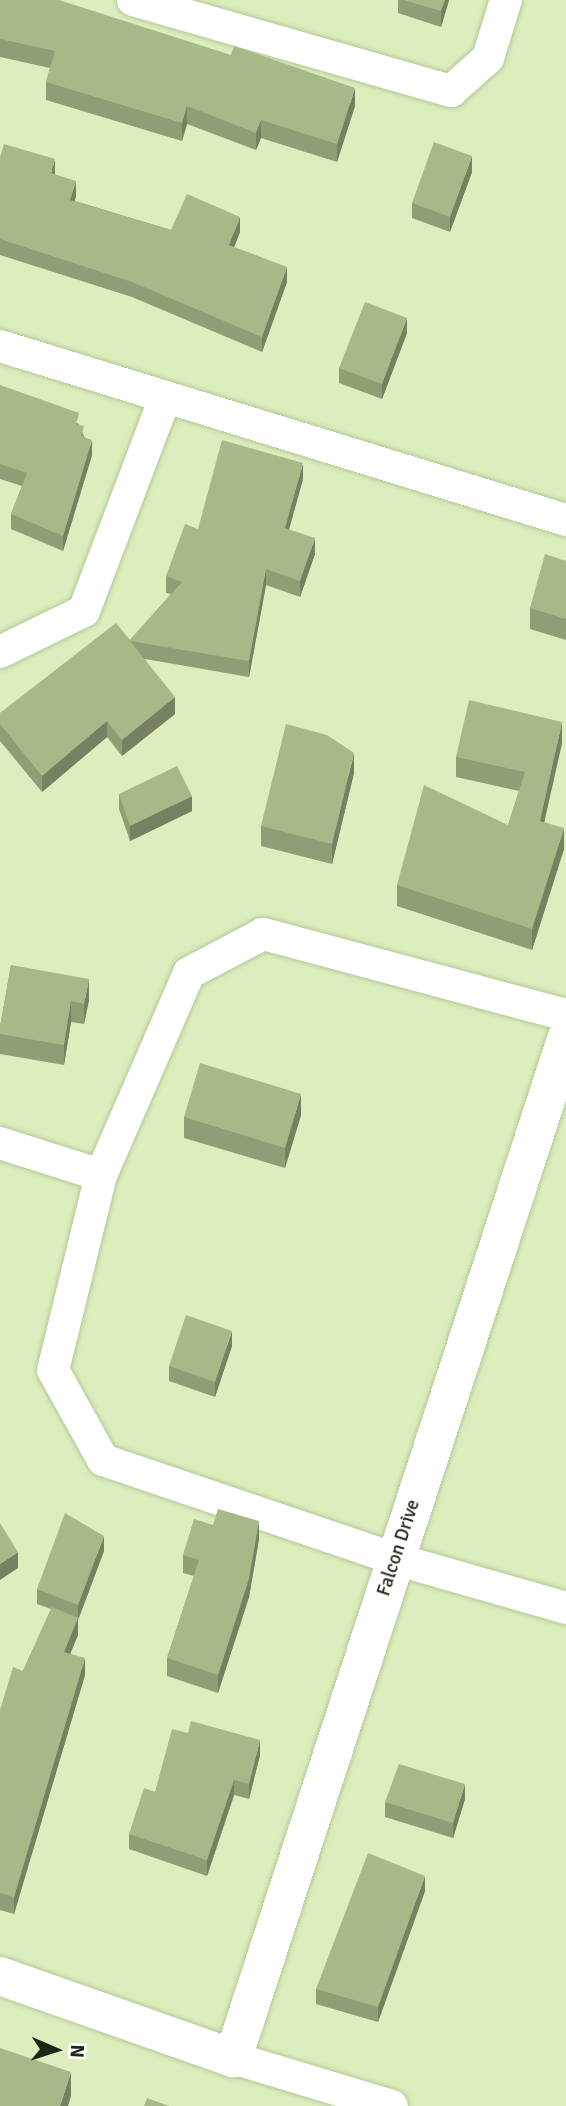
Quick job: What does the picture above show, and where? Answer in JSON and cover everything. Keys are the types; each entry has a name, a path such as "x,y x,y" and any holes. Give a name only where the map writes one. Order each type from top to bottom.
{"street":[{"path":"134,0 451,91 488,58 506,0"},
{"path":"0,346 566,520"},
{"path":"0,652 84,611 165,398"},
{"path":"566,1015 263,934 189,973 101,1175 53,1370 103,1460 395,1559 566,1608"},
{"name":"Falcon Drive","path":"233,2058 566,1039"},
{"path":"0,1143 101,1175"},
{"path":"0,1976 233,2058 392,2106"}],"building":[{"path":"0,0 59,0 231,55 234,46 355,88 337,144 261,120 256,133 187,106 182,123 46,82 55,51 0,39"},
{"path":"404,0 445,0 441,11"},
{"path":"434,142 472,156 450,217 412,203"},
{"path":"4,144 55,159 51,173 76,181 70,200 171,230 187,194 240,217 229,245 287,267 262,337 132,282 0,239 0,157"},
{"path":"365,302 407,318 382,384 339,368"},
{"path":"0,385 79,413 76,424 84,426 81,436 92,440 63,536 11,514 27,473 0,464"},
{"path":"222,440 303,463 285,528 315,538 300,581 266,569 249,661 130,641 175,697 122,740 107,721 42,776 0,724 0,713 116,623 130,640 182,582 166,576 185,524 198,529"},
{"path":"545,554 566,561 566,619 530,608"},
{"path":"469,700 562,722 540,821 564,828 532,929 397,885 424,785 508,825 525,772 456,757"},
{"path":"286,724 327,735 354,753 332,844 261,826"},
{"path":"177,766 192,796 130,826 119,794"},
{"path":"11,965 89,979 84,1004 71,1001 64,1045 0,1034"},
{"path":"200,1063 301,1094 285,1148 184,1117"},
{"path":"186,1315 232,1331 215,1382 169,1366"},
{"path":"218,1509 259,1521 249,1579 218,1675 167,1658 199,1560 183,1555 194,1519 213,1525"},
{"path":"65,1513 104,1536 78,1605 37,1589"},
{"path":"0,1523 18,1552 0,1564"},
{"path":"52,1607 78,1618 64,1652 85,1658 14,1897 0,1893 0,1710 13,1667 23,1671"},
{"path":"191,1721 260,1740 249,1784 234,1780 207,1860 129,1834 144,1788 155,1792 172,1729 188,1733"},
{"path":"399,1764 465,1784 453,1823 385,1802"},
{"path":"368,1853 425,1876 378,2007 316,1989"},
{"path":"0,2048 71,2072 60,2106 0,2106"},
{"path":"147,2098 169,2106 144,2106"}]}
